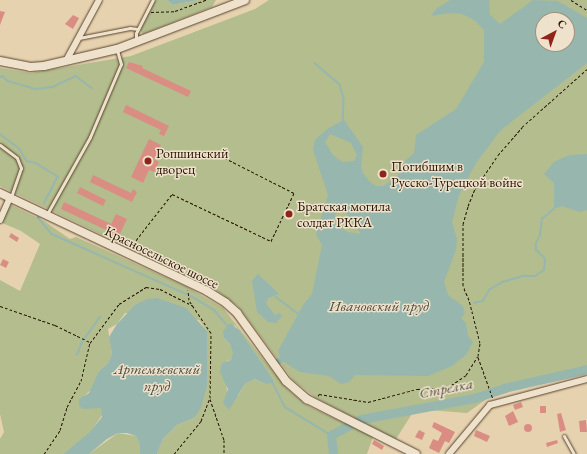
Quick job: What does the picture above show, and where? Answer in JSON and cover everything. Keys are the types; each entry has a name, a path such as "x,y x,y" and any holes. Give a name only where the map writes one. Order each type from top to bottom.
{"main road":[{"path":"0,61 30,67 66,61 117,49 135,44 245,0"},
{"name":"Красносельское шоссе","path":"0,193 207,292 226,303 236,313 286,381 307,399 416,454"}],"street":[{"path":"66,61 99,0"},
{"path":"0,220 10,198"},
{"path":"449,454 490,405 587,379"}],"lane":[{"path":"135,44 138,29 153,0"},
{"path":"79,38 130,28 138,29"},
{"path":"46,216 90,137 121,64 117,49"},
{"path":"0,144 17,158 21,168 10,198"},
{"path":"564,436 574,454"}],"path":[{"path":"147,11 175,11 206,0"},
{"path":"571,0 587,10"},
{"path":"319,394 368,402 417,389 447,388 466,375 478,356 480,343 463,286 463,224 468,206 475,189 498,155 522,127 587,69"},
{"path":"127,251 172,194 271,241 294,193 215,153"},
{"path":"189,285 188,296 211,333 210,398 224,440 224,454"},
{"path":"44,454 60,430 67,407 81,381 90,343 119,304 146,287 160,289 193,306"},
{"path":"0,306 55,325 90,343"},
{"path":"478,356 492,395"},
{"path":"174,454 201,421 210,398"}],"green space":[{"path":"155,0 167,0 172,5 199,0 216,0 212,7 143,34 140,30"},
{"path":"269,0 587,0 587,370 491,396 467,413 415,409 396,439 316,398 293,380 238,306 212,287 0,186 0,68 31,73 131,56 255,9"},
{"path":"9,204 44,221 70,239 76,237 187,287 223,308 285,387 306,405 373,437 367,454 157,454 163,439 177,425 194,418 207,386 207,331 199,320 125,313 117,324 108,329 112,354 108,363 99,371 93,388 84,396 91,408 101,408 104,412 90,433 63,454 0,454 0,439 4,432 0,414 0,280 20,291 40,244 21,231 0,222","holes":["235,325 273,379 265,384 255,379 245,384 238,396 227,395 226,361 231,360 234,353 230,344 224,338"]},
{"path":"118,433 136,436 140,443 140,454 89,454"}],"water":[{"path":"167,0 199,0 172,5"},
{"name":"Ивановский пруд","path":"450,0 489,0 490,15 500,24 533,0 558,1 587,18 587,63 501,130 476,163 459,195 452,222 457,239 456,250 444,282 448,295 463,306 465,314 461,318 466,323 468,336 473,342 467,354 452,366 428,376 355,375 349,382 341,384 329,376 300,372 281,360 278,351 303,305 312,294 322,245 316,234 328,195 313,150 315,140 327,129 344,120 363,147 361,167 363,173 369,181 376,186 383,186 397,177 406,160 414,153 416,135 456,109 484,62 484,30 474,20 462,14 449,13 431,16 436,9","holes":["330,134 351,143 357,155 354,161 342,162 333,155 325,142","344,211 353,221 361,234 347,232 334,222 336,212"]},
{"path":"587,154 587,210 580,212 562,206 554,209 554,183 544,174 554,162 569,155"},
{"path":"258,274 279,294 268,298 266,304 275,315 280,313 282,316 276,323 268,322 257,312 252,281"},
{"name":"Артемьевский пруд","path":"157,298 186,308 207,331 207,386 201,408 194,418 177,425 163,439 157,454 140,454 140,444 136,436 127,433 118,433 107,439 89,454 63,454 90,432 102,417 101,408 83,409 79,406 79,399 89,393 99,371 108,363 112,354 109,337 117,324 135,305 147,299"},
{"path":"230,323 239,330 273,379 273,383 265,384 255,379 245,384 229,410 223,403 228,389 220,372 222,363 231,360 233,353 230,344 224,338 223,331"}],"building":[{"path":"0,11 5,12 0,25"},
{"path":"73,15 79,18 73,29 65,24"},
{"path":"129,62 143,66 142,68 191,91 188,97 126,68"},
{"name":"Ропшинский дворец","path":"126,105 169,126 164,136 159,134 161,130 123,112"},
{"name":"Ропшинский дворец","path":"149,139 161,145 154,159 159,162 154,172 149,170 143,183 131,177"},
{"name":"Ропшинский дворец","path":"93,175 131,193 133,189 137,192 132,202 90,182"},
{"path":"80,187 106,200 103,206 77,193"},
{"path":"64,202 111,224 116,214 127,219 119,236 61,209"},
{"path":"11,233 19,238 17,242 9,237"},
{"path":"3,259 9,262 6,268 0,265"},
{"path":"521,402 523,407 515,410 513,405"},
{"path":"540,406 546,406 546,413 540,413"},
{"path":"513,411 518,422 509,426 505,416"},
{"path":"561,413 566,430 560,432 557,414"},
{"path":"586,420 587,432 580,432 579,421"},
{"path":"434,422 455,432 449,443 445,441 439,453 429,448 433,439 438,441 442,433 432,427"},
{"path":"526,424 530,424 532,428 530,432 526,432 524,430 524,426"},
{"path":"419,430 425,433 422,440 415,437"},
{"path":"476,430 490,436 487,442 474,436"},
{"path":"374,440 384,446 382,450 372,444"},
{"path":"557,440 558,443 547,447 546,443"}],"waterway":[{"path":"315,63 340,85 344,98 343,121"},
{"path":"0,77 3,76 8,81 36,89 53,87 76,76 92,88"},
{"path":"0,134 20,149 27,161 36,163 58,177 44,204"},
{"path":"474,303 483,301 489,290 503,282 523,276 535,276 544,270 545,259 536,250 536,243 540,235 542,219 554,209"},
{"path":"38,217 52,234 186,294"},
{"path":"191,296 214,310 228,326"},
{"path":"276,297 300,315"},
{"path":"77,355 82,342 100,317"},
{"name":"Стрелка","path":"333,454 331,435 361,419 474,398 504,388 587,369"},
{"path":"273,383 285,407 331,435"}],"place":[{"name":"Ропшинский дворец","path":"148,161"},
{"name":"Погибшим в Русско-Турецкой войне","path":"383,174"},
{"name":"Братская могила солдат РККА","path":"289,214"}]}
